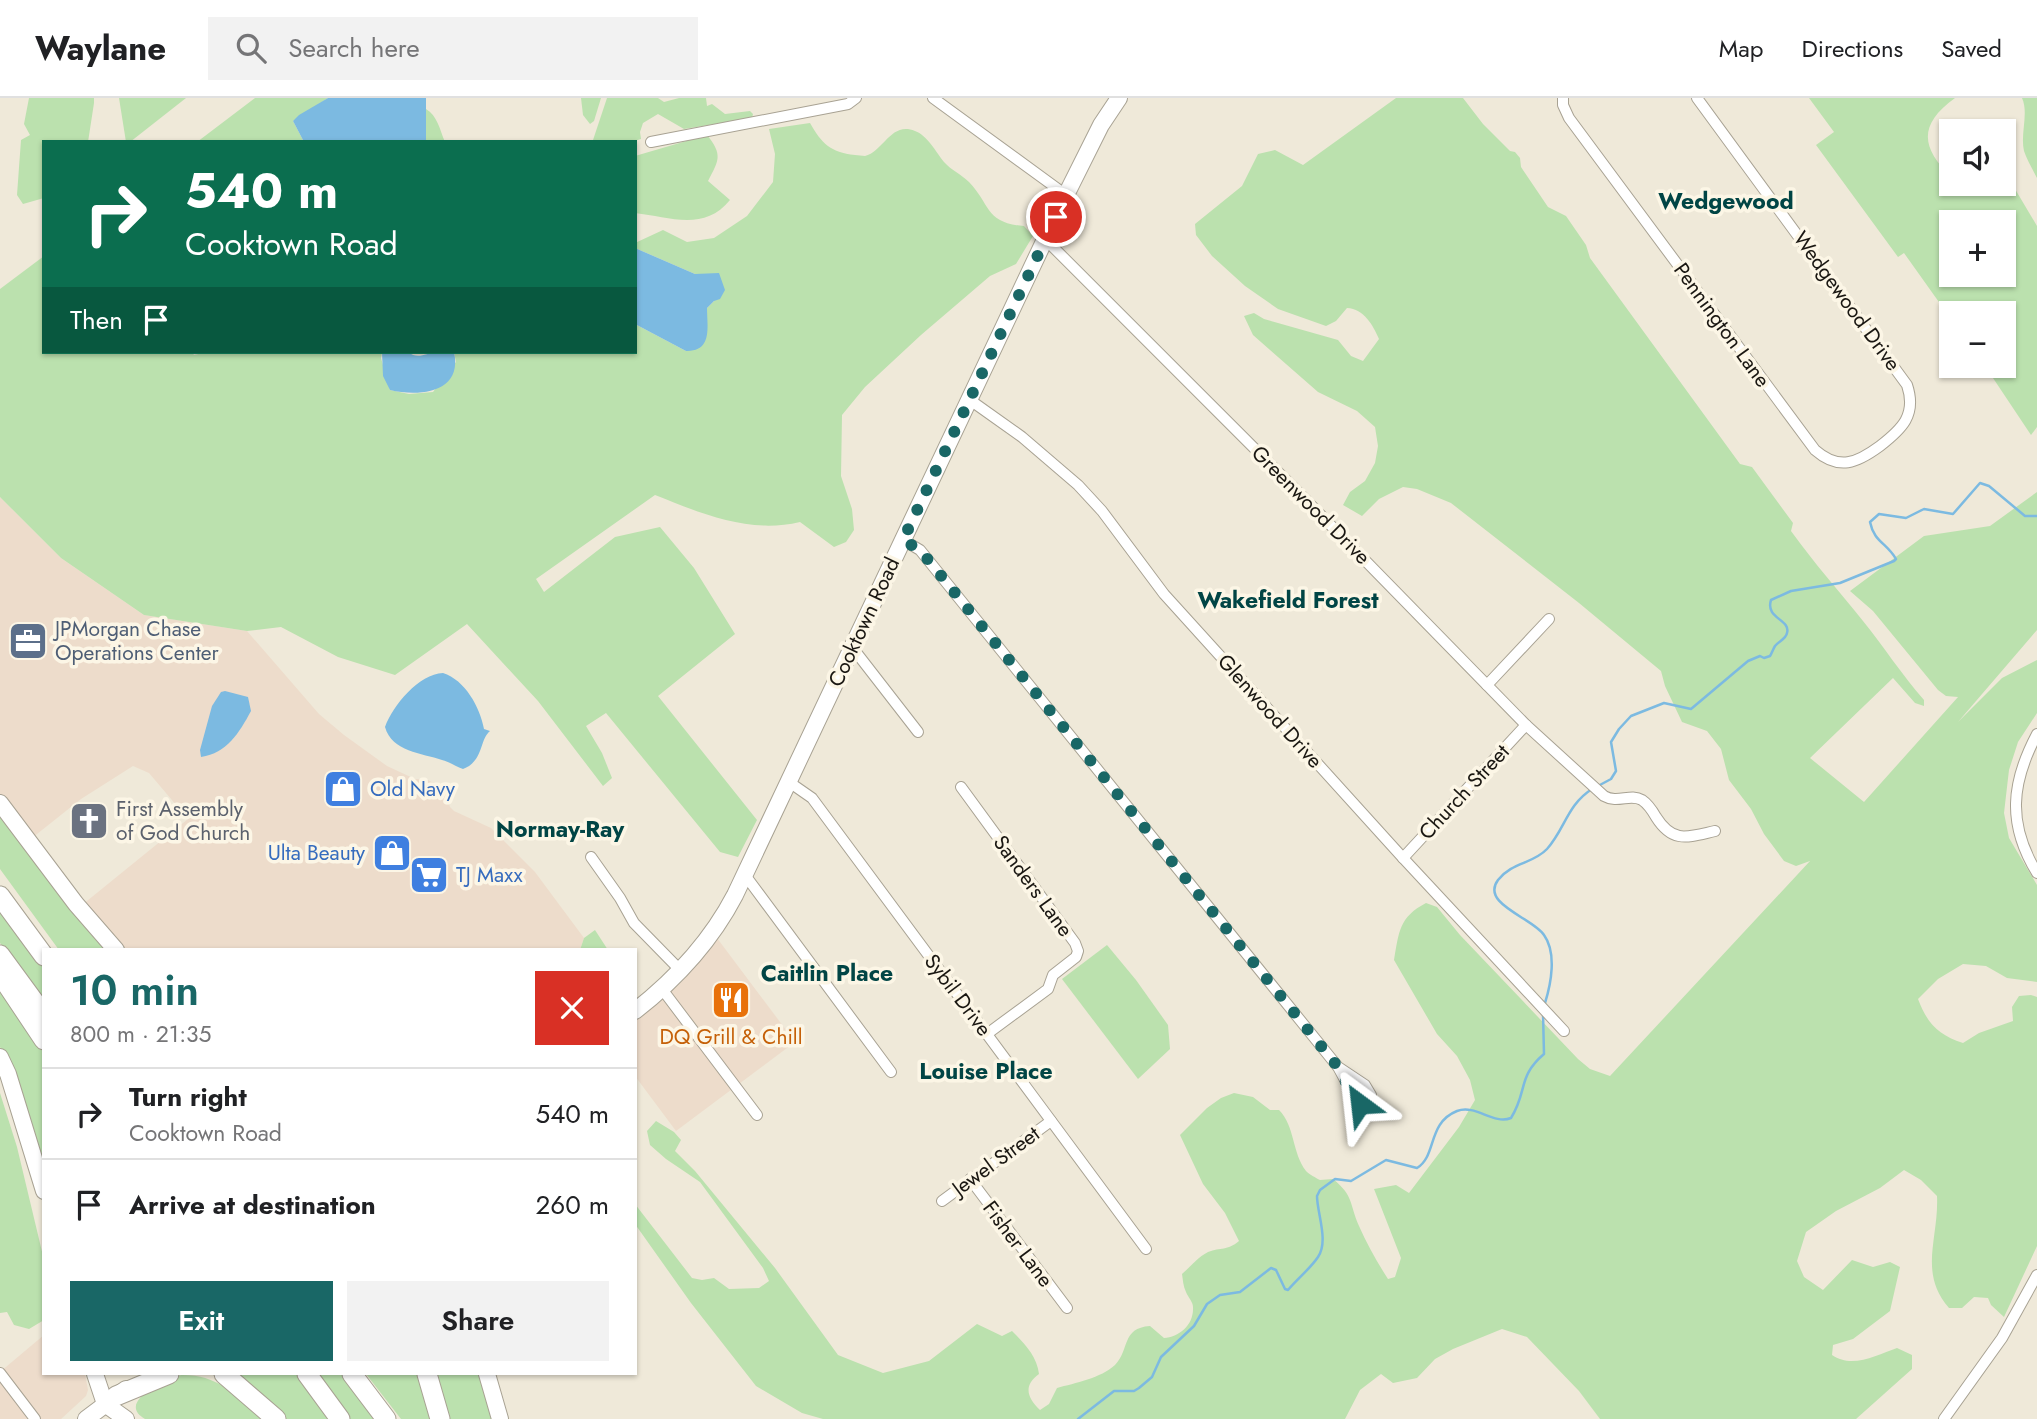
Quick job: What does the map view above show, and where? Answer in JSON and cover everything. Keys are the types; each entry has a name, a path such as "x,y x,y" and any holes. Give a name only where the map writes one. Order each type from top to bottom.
{"highway":[{"path":"0,896 42,953"},
{"path":"0,955 42,1012"},
{"path":"0,974 42,1037"},
{"path":"111,1400 167,1375"},
{"path":"214,1375 231,1380 275,1419"},
{"path":"308,1375 340,1419"},
{"path":"353,1375 386,1419"},
{"path":"427,1375 440,1419"}],"street":[{"path":"651,142 848,104 856,98"},
{"path":"933,98 951,103 1066,195"},
{"name":"Cooktown Road","path":"637,1009 681,971 714,930 745,875 1066,195 1101,125 1119,98"},
{"name":"Pennington Lane","path":"1563,98 1569,118 1815,450 1837,462 1860,460 1902,428 1909,407"},
{"name":"Wedgewood Drive","path":"1697,98 1899,372 1909,392 1909,407"},
{"name":"Greenwood Drive","path":"1046,240 1526,725 1604,796 1612,800 1635,797 1640,799 1650,807 1667,831 1676,836 1715,831"},
{"name":"Glenwood Drive","path":"970,400 1031,444 1078,485 1102,512 1164,594 1563,1031"},
{"path":"903,540 920,550 1338,1067"},
{"path":"1487,685 1549,619"},
{"path":"852,647 918,732"},
{"name":"Church Street","path":"1403,858 1526,725"},
{"path":"2037,734 2019,772 2015,806 2018,830 2025,852 2037,873"},
{"name":"Sybil Drive","path":"789,782 809,795 1146,1249"},
{"name":"Sanders Lane","path":"961,788 1075,943 1078,951 1076,957 1053,975 1051,984 1044,992 987,1034"},
{"path":"0,803 76,904 114,948"},
{"path":"590,857 639,929 681,971"},
{"path":"745,875 891,1072"},
{"path":"662,989 757,1115"},
{"path":"0,1056 42,1184"},
{"name":"Jewel Street","path":"942,1201 1051,1121"},
{"name":"Fisher Lane","path":"970,1179 1067,1308"},
{"path":"1944,1419 2002,1338 2037,1275"},
{"path":"0,1373 34,1419"},
{"path":"96,1375 126,1419"},
{"path":"86,1419 145,1375"},
{"path":"487,1375 500,1419"}],"shaded area":[{"path":"0,497 61,558 144,615 247,631 319,714 344,735 387,766 440,787 454,811 491,828 535,872 584,938 581,948 121,948 82,905 188,819 149,773 133,766 81,799 32,838 0,795"},
{"path":"717,938 795,1042 676,1131 637,1079 637,1019 680,983"},
{"path":"42,1337 42,1375 85,1375 88,1390 86,1396 61,1419 0,1419 0,1372"}],"green space":[{"path":"29,98 94,98 88,140 42,140 42,199 23,204 17,195 21,140 30,135 24,124"},
{"path":"119,98 186,98 133,140 126,140"},
{"path":"255,98 328,98 293,121 303,140 200,140"},
{"path":"581,98 601,98 594,121 590,124 583,115"},
{"path":"607,98 658,98 664,102 679,98 706,98 707,106 712,104 725,114 750,111 753,114 752,118 684,129 658,114 643,123 641,139 593,140"},
{"path":"1396,98 1463,98 1483,124 1510,151 1515,152 1520,158 1521,167 1548,207 1566,216 1586,245 1590,258 1740,464 1752,467 1793,523 1791,531 1924,700 1924,706 1915,703 1893,678 1810,758 1864,802 1958,697 1946,696 1938,690 1873,611 1850,591 1924,536 1990,526 2037,492 2037,630 1958,722 2002,678 2037,660 2037,713 2018,742 2009,770 2004,813 2009,838 2037,885 2037,982 2007,978 1986,966 1963,964 1938,979 1918,999 1934,1027 1963,1043 1979,1033 2013,1021 2012,1007 2019,996 2037,997 2037,1246 2004,1317 1991,1305 1988,1298 1974,1297 1962,1308 1949,1308 1940,1295 1932,1268 1937,1196 1921,1180 1904,1170 1880,1188 1836,1211 1806,1232 1797,1261 1804,1277 1823,1290 1852,1260 1873,1267 1890,1262 1900,1267 1890,1311 1853,1339 1833,1345 1832,1355 1848,1361 1865,1359 1897,1348 1912,1355 1912,1369 1856,1419 1600,1419 1579,1391 1527,1337 1502,1329 1435,1359 1417,1378 1393,1383 1381,1374 1360,1390 1345,1419 823,1419 802,1413 756,1386 691,1303 637,1227 637,1207 692,1278 714,1278 729,1289 759,1288 769,1281 763,1268 700,1182 650,1145 647,1131 656,1121 674,1132 681,1140 675,1151 695,1171 775,1268 838,1355 883,1373 929,1361 977,1324 1002,1336 1012,1331 1036,1361 1039,1374 1031,1383 1029,1392 1032,1401 1040,1410 1049,1404 1057,1388 1095,1377 1115,1365 1134,1331 1150,1326 1164,1338 1184,1329 1191,1319 1193,1305 1185,1290 1182,1274 1204,1254 1239,1241 1225,1213 1203,1184 1180,1135 1207,1108 1234,1093 1253,1097 1270,1110 1279,1110 1288,1124 1301,1164 1306,1171 1320,1180 1333,1179 1345,1190 1376,1260 1388,1279 1395,1277 1401,1258 1374,1189 1396,1185 1409,1193 1459,1127 1475,1100 1470,1080 1457,1056 1437,1034 1394,960 1402,926 1417,908 1426,903 1437,907 1460,935 1578,1059 1590,1069 1610,1076 1810,861 1796,866 1784,861 1729,780 1721,749 1707,731 1682,722 1661,671 1451,503 1417,489 1403,487 1379,499 1362,516 1343,505 1350,492 1365,481 1375,463 1378,446 1375,427 1357,411 1318,392 1253,335 1244,316 1254,313 1264,319 1338,340 1351,356 1363,361 1379,339 1374,328 1363,315 1353,309 1347,308 1336,321 1326,326 1278,309 1245,286 1212,256 1196,235 1195,224 1242,186 1258,154 1275,150 1303,165"},
{"path":"1809,98 1955,98 1935,118 1928,136 1929,146 1939,163 1939,196 2016,196 2016,191 2037,226 2037,427 2031,435 1993,378 2016,378 2016,301 1939,302 1904,253 1898,257 1816,145 1834,132"},
{"path":"2022,98 2037,98 2037,178 2024,151 2025,110"},
{"path":"426,109 436,119 444,140 426,140"},
{"path":"810,123 823,142 833,149 863,156 872,153 900,130 915,131 927,140 947,165 969,182 995,217 1024,226 1033,236 1016,264 990,276 921,335 865,387 842,415 841,476 852,509 854,530 846,542 834,547 800,522 763,526 744,524 709,515 655,495 536,579 544,592 615,537 660,527 694,568 735,634 658,696 757,820 738,857 720,852 606,713 586,726 602,753 612,778 603,786 538,701 467,624 395,675 338,657 281,627 247,631 144,615 61,558 0,497 0,289 42,258 42,354 382,354 390,390 409,394 433,392 456,362 454,354 637,354 637,325 686,351 707,320 707,308 714,301 695,274 637,249 637,242 663,230 687,242 714,238 747,216 773,182 775,154 769,129"},
{"path":"707,135 718,158 708,181 730,200 720,210 698,219 674,219 637,213 637,155"},
{"path":"0,817 70,909 104,948 58,948 0,869"},
{"path":"0,904 42,961 42,1000 0,943"},
{"path":"595,930 607,948 581,948 584,938"},
{"path":"1107,945 1168,1025 1170,1049 1138,1079 1062,979"},
{"path":"0,985 42,1048 42,1171 8,1064 0,1047"},
{"path":"0,1093 17,1147 42,1252 42,1321 29,1329 14,1325 7,1312 0,1313"},
{"path":"181,1375 216,1382 263,1419 145,1419 137,1412 136,1406 146,1392"},
{"path":"233,1375 298,1375 330,1419 281,1419"},
{"path":"317,1375 346,1375 378,1419 349,1419"},
{"path":"367,1375 419,1375 433,1419 401,1419"},
{"path":"433,1375 484,1375 496,1419 445,1419"}],"water":[{"path":"328,98 426,98 426,140 303,140 293,121"},
{"path":"637,249 695,274 719,273 725,290 720,299 707,308 705,343 695,350 686,351 637,325"},
{"path":"382,354 454,354 452,376 436,389 414,393 390,390 383,376"},
{"path":"443,673 465,688 475,703 484,729 490,731 475,761 463,769 401,747 394,742 385,727 394,709 408,692 425,679"},
{"path":"221,692 248,697 251,711 231,741 218,751 201,757 200,750 212,706"}],"waterway":[{"path":"1598,786 1611,779 1616,771 1611,742 1631,716 1664,703 1691,709 1748,661 1760,656 1770,656 1787,633 1785,625 1772,611 1771,600 1791,591 1840,583 1894,561 1896,559 1872,529 1870,522 1879,514 1906,518 1924,509 1953,514 1980,483 1989,486 2025,516 2037,516"},
{"path":"1545,1003 1552,969 1548,942 1538,929 1502,903 1494,889 1504,874 1547,849 1577,802 1592,789"},
{"path":"1078,1419 1114,1391 1134,1391 1152,1377 1161,1357 1194,1326 1207,1304 1220,1295 1240,1292 1271,1268 1276,1270 1288,1290 1311,1266 1321,1250 1323,1235 1317,1196 1320,1190 1335,1179 1351,1181 1386,1160 1417,1168 1427,1156 1441,1123 1457,1111 1471,1110 1498,1119 1511,1118 1520,1100 1526,1077 1544,1054 1543,1013"}],"place":[{"name":"JPMorgan Chase Operations Center","path":"28,641"},
{"name":"Old Navy","path":"343,789"},
{"name":"First Assembly of God Church","path":"89,821"},
{"name":"Ulta Beauty","path":"392,853"},
{"name":"TJ Maxx","path":"429,875"},
{"name":"DQ Grill & Chill","path":"731,1000"}],"district":[{"name":"Wedgewood","path":"1726,201"},
{"name":"Wakefield Forest","path":"1288,600"},
{"name":"Normay-Ray","path":"560,829"},
{"name":"Caitlin Place","path":"827,973"},
{"name":"Louise Place","path":"986,1071"}],"route":[{"path":"1056,217 903,540 920,550 938,572 1338,1067 1360,1104"}]}
